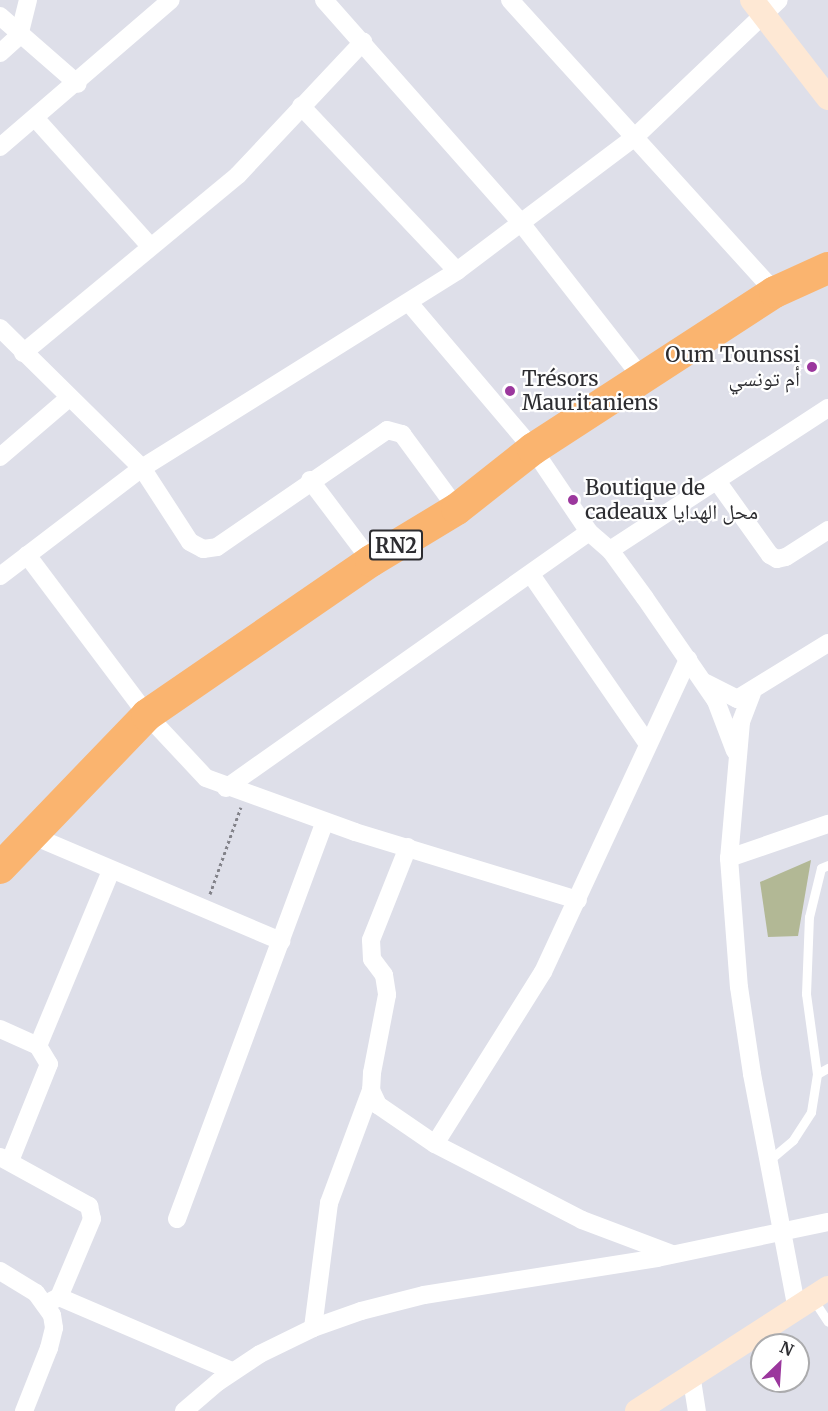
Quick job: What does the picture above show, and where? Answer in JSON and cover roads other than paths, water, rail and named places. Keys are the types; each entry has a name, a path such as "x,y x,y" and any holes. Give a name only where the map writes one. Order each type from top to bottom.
{"highway":[{"name":"RN2","path":"0,868 147,716 371,561 457,508 533,449 775,292 828,268"}],"street":[{"path":"0,53 19,36 28,0"},
{"path":"0,147 78,84 171,0"},
{"path":"510,0 636,136 775,292"},
{"path":"332,3 363,42 521,223 642,378"},
{"path":"0,576 142,468 410,304 457,271 636,136 765,5 828,98"},
{"path":"0,16 19,36 78,84"},
{"path":"23,353 149,245 238,176 363,42"},
{"path":"301,106 457,271"},
{"path":"36,119 149,245"},
{"path":"410,304 533,449 589,532 610,550 688,658 716,701 739,762"},
{"path":"0,328 142,468 190,542 203,549 217,547 377,435 395,430 402,434 457,508"},
{"path":"0,457 70,398"},
{"path":"610,550 828,408"},
{"path":"310,480 371,561"},
{"path":"717,481 770,555 777,559 786,557 828,530"},
{"path":"226,788 301,732 532,576 589,532"},
{"path":"27,555 147,716 206,778 226,788 325,822 578,900"},
{"path":"532,576 647,743"},
{"path":"704,681 737,699 752,693 828,643"},
{"path":"435,1144 543,972 688,658"},
{"path":"637,1411 691,1374 813,1299 784,1233 767,1162 739,987 729,858 741,722 752,693"},
{"path":"177,1219 325,822"},
{"path":"729,858 828,824"},
{"path":"31,835 111,871 281,941"},
{"path":"313,1328 329,1203 371,1090 387,995 384,975 372,959 371,940 408,847"},
{"path":"38,1046 111,871"},
{"path":"2,1035 38,1046 49,1064 5,1159 89,1206 92,1219 52,1300 54,1328 24,1411"},
{"path":"371,1090 387,1113 435,1144 582,1220 672,1254"},
{"path":"184,1411 232,1371 313,1328 424,1295 672,1254 784,1233 828,1222"},
{"path":"0,1271 52,1300 232,1371"},
{"path":"691,1374 697,1411"}],"lane":[{"path":"767,1162 793,1140 811,1113 817,1074 806,994 809,917 821,868 828,864"},
{"path":"817,1074 828,1068"},
{"path":"813,1299 828,1322"}],"place":[{"name":"Oum Tounssi أم تونسي","path":"812,367"},
{"name":"Trésors Mauritaniens","path":"510,391"},
{"name":"Boutique de cadeaux محل الهدايا","path":"573,500"}]}
